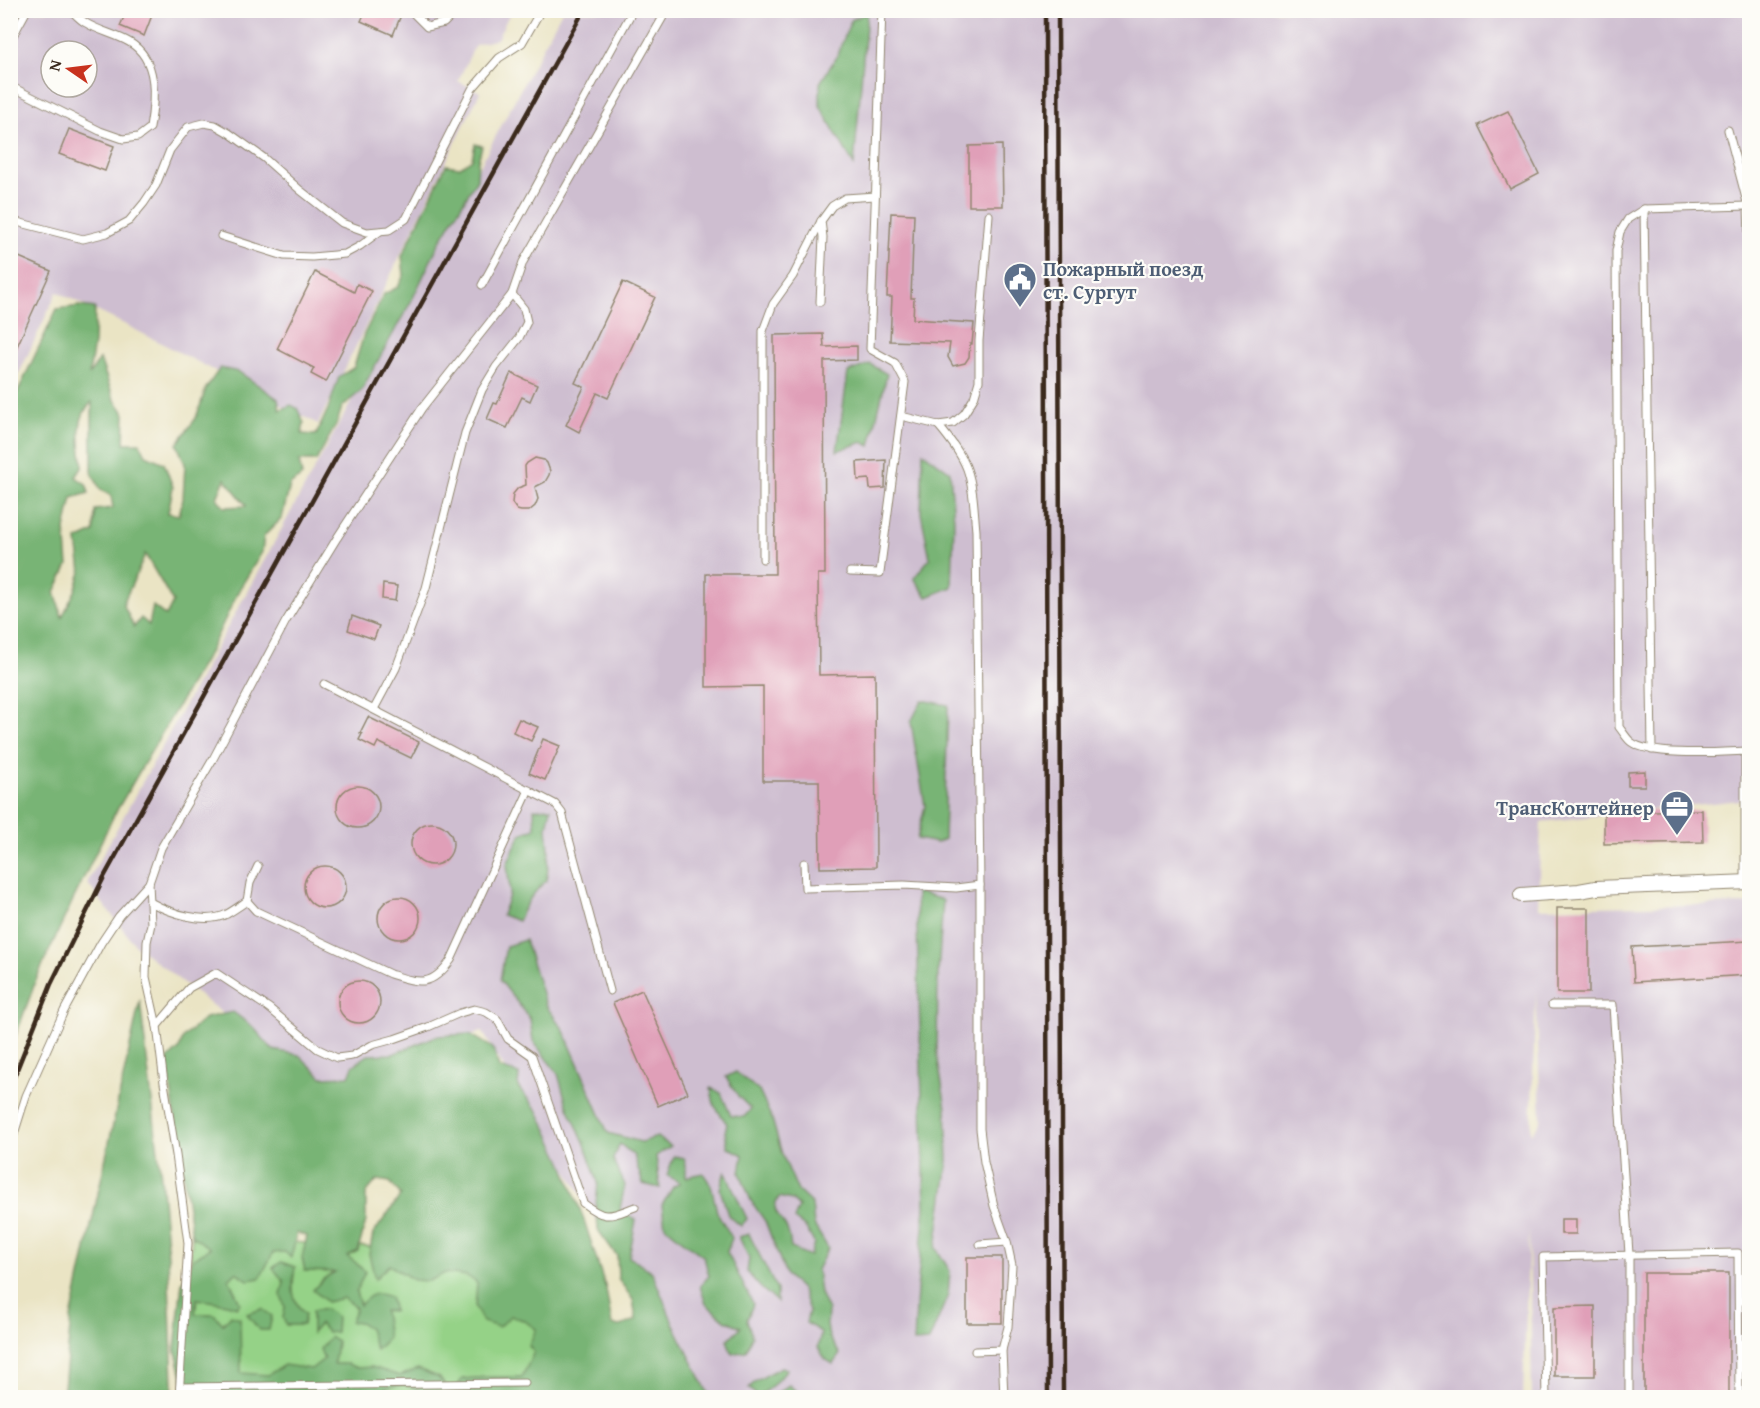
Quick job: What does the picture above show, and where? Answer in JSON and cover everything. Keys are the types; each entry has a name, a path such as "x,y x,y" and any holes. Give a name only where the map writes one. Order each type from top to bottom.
{"street":[{"path":"1521,895 1596,888 1747,882"}],"lane":[{"path":"10,41 27,10"},
{"path":"10,86 100,131 123,139 138,137 150,128 154,82 146,58 131,43 85,23 71,10"},
{"path":"410,10 427,27 444,23 457,10"},
{"path":"10,214 17,222 83,239 107,233 129,221 144,202 156,185 170,150 188,128 204,123 215,125 229,133 264,158 342,223 367,232 389,230 406,219 472,89 499,58 522,43 541,10"},
{"path":"482,285 633,10"},
{"path":"179,1398 188,1244 164,1083 158,1026 146,977 147,942 151,924 149,883 161,848 213,759 286,621 331,548 422,408 512,294 523,262 667,10"},
{"path":"850,572 880,573 905,382 895,363 870,349 882,10"},
{"path":"1728,130 1748,207 1749,270"},
{"path":"763,559 763,331 773,304 793,276 821,221 832,206 845,198 875,196"},
{"path":"1747,882 1747,750 1687,753 1652,750 1631,743 1619,727 1616,251 1620,232 1628,219 1644,209 1748,207"},
{"path":"1644,209 1652,750"},
{"path":"901,416 938,425 952,423 964,414 974,398 979,381 979,340 989,215"},
{"path":"820,302 823,237 821,221"},
{"path":"10,228 17,222"},
{"path":"221,236 284,256 312,257 345,254 381,231"},
{"path":"374,710 396,668 426,588 465,433 482,390 496,367 519,338 527,322 524,309 512,294"},
{"path":"938,425 952,442 967,468 972,492 976,543 980,1129 984,1162 994,1206 1007,1242 1012,1265 1008,1327 1002,1350 1004,1398"},
{"path":"324,684 555,804 562,813 610,992"},
{"path":"247,901 256,911 390,974 412,981 429,980 440,975 451,960 529,790"},
{"path":"804,863 805,888 904,885 956,888 980,885"},
{"path":"150,902 180,915 205,918 226,915 247,901 250,883 258,866"},
{"path":"10,1146 26,1096 64,1011 101,943 119,916 149,883"},
{"path":"158,1026 189,988 216,973 269,1008 318,1049 338,1058 352,1056 372,1045 428,1028 460,1012 474,1009 486,1011 497,1019 508,1039 532,1056 583,1203 596,1214 609,1216 635,1207"},
{"path":"1552,1005 1613,1005 1629,1254 1629,1398"},
{"path":"980,1244 1007,1242"},
{"path":"1546,1398 1543,1257 1738,1253 1739,1398"},
{"path":"1738,1301 1749,1301"},
{"path":"975,1351 1002,1350"},
{"path":"180,1387 525,1383"}],"shaded area":[{"path":"11,11 511,11 497,39 475,45 458,81 480,92 318,424 57,292 11,391"},
{"path":"562,11 1749,11 1749,799 1541,822 1538,908 1749,904 1749,1397 1532,1397 1529,1229 1523,1397 704,1397 482,1031 322,1091 136,946 87,883 448,226","holes":["1536,991 1541,1121 1531,1133"]}],"green space":[{"path":"867,13 854,165 820,106 820,83 837,56 851,20"},
{"path":"475,144 482,146 477,179 439,243 413,298 361,391 342,407 337,423 316,461 299,461 302,476 290,485 282,518 264,536 262,552 239,590 210,651 114,815 38,975 11,1048 11,406 57,309 80,306 95,308 94,343 89,375 100,359 114,399 125,414 124,443 140,443 146,455 164,463 173,487 168,513 179,515 183,499 185,464 177,444 196,418 206,388 220,368 239,372 278,399 280,410 291,405 297,408 304,423 302,434 316,435 339,377 354,367 364,334 384,294 398,287 404,275 402,256 446,165 460,167 472,159","holes":["92,402 92,473 100,489 111,496 113,508 95,510 94,532 77,540 81,572 75,591 62,617 55,592 68,565 65,529 72,498 89,493 86,484 76,477 83,466 80,424 86,408","225,479 246,505 246,506 224,507 217,498","145,554 173,602 166,616 153,606 149,625 141,618 134,627 123,604"]},
{"path":"870,364 887,374 870,446 863,442 837,451 848,372"},
{"path":"923,452 950,472 954,520 952,587 927,597 914,578 930,558 921,513"},
{"path":"922,700 948,705 944,839 937,843 917,839 925,806 911,722"},
{"path":"551,808 547,827 549,850 547,880 530,899 518,921 502,915 510,893 507,864 521,834 535,828 534,809"},
{"path":"916,892 943,900 938,974 937,1055 946,1108 948,1161 936,1248 950,1271 948,1295 929,1341 914,1342 925,1207"},
{"path":"525,940 546,1006 563,1029 608,1133 641,1142 657,1137 671,1146 656,1156 660,1188 643,1184 634,1156 620,1144 613,1159 625,1185 620,1209 636,1220 629,1257 652,1272 673,1323 710,1397 494,1398 474,1393 472,1397 423,1398 423,1392 405,1385 387,1387 377,1394 333,1394 329,1397 312,1397 307,1393 302,1398 233,1397 232,1394 226,1397 180,1397 185,1388 175,1348 182,1282 194,1258 210,1248 192,1236 167,1060 179,1049 183,1038 205,1018 233,1012 253,1027 273,1050 299,1055 322,1077 349,1076 353,1066 368,1055 393,1054 436,1036 470,1034 493,1048 499,1068 519,1074 518,1087 538,1111 563,1164 606,1289 612,1325 621,1326 636,1320 633,1300 618,1278 617,1256 598,1230 596,1202 598,1183 584,1142 567,1105 558,1074 533,1041 530,1019 500,980 506,946","holes":["377,1180 390,1182 401,1195 373,1234 369,1254 375,1279 389,1265 414,1280 429,1281 445,1273 467,1276 477,1283 475,1307 483,1322 498,1327 511,1316 523,1320 536,1329 529,1346 534,1352 522,1377 462,1379 453,1394 438,1377 418,1369 400,1376 372,1367 357,1368 347,1364 334,1364 337,1342 330,1337 320,1349 324,1359 311,1369 284,1365 268,1375 241,1373 240,1318 231,1315 223,1324 214,1314 195,1314 197,1299 237,1307 240,1303 229,1279 236,1272 248,1280 260,1278 273,1253 285,1252 291,1258 297,1233 307,1236 302,1258 305,1271 335,1272 323,1279 313,1290 327,1302 343,1298 356,1308 350,1322 360,1322 369,1329 376,1350 388,1338 384,1311 394,1311 390,1297 380,1294 373,1295 360,1305 356,1292 365,1272 347,1256 358,1251 366,1221 366,1193"]},
{"path":"140,1000 168,1256 173,1384 171,1397 63,1397 71,1318"},
{"path":"736,1072 759,1091 772,1119 782,1154 798,1191 812,1204 814,1225 828,1248 817,1270 820,1293 828,1311 829,1337 840,1354 833,1364 825,1359 818,1347 821,1332 806,1323 809,1311 802,1290 786,1275 765,1221 751,1201 740,1173 743,1155 728,1147 725,1132 727,1124 714,1105 711,1088 721,1093 731,1116 744,1117 751,1109 738,1096 726,1077","holes":["779,1197 792,1200 799,1207 794,1219 806,1228 814,1243 810,1256 791,1248 786,1227 776,1212"]},
{"path":"674,1156 684,1158 686,1177 703,1173 711,1185 717,1212 732,1238 727,1252 753,1304 747,1320 752,1336 746,1351 732,1354 727,1340 741,1327 725,1320 706,1304 700,1286 709,1276 704,1257 665,1226 662,1205 673,1187 680,1183 667,1175"},
{"path":"725,1171 747,1219 741,1226 728,1215 720,1189"},
{"path":"749,1234 777,1290 777,1302 747,1272 749,1258 739,1237"},
{"path":"192,1236 486,1254 547,1306 560,1398 183,1398"},
{"path":"281,1262 295,1267 293,1292 300,1309 305,1314 303,1325 286,1325 283,1318 285,1307 281,1295 284,1282 273,1268"},
{"path":"262,1309 272,1316 269,1330 259,1330 247,1314"},
{"path":"326,1309 337,1317 336,1332 327,1332 320,1324 312,1333 312,1311"},
{"path":"781,1367 787,1369 758,1397 749,1388 756,1381"},
{"path":"789,1385 797,1392 794,1397 776,1397 776,1394"}],"building":[{"path":"127,10 154,10 144,36 120,26"},
{"path":"366,10 391,10 401,15 393,35 361,21"},
{"path":"1508,111 1539,174 1510,189 1478,125"},
{"path":"69,129 114,146 105,171 59,154"},
{"path":"1002,145 1003,206 969,206 969,146"},
{"path":"891,213 914,214 911,298 914,298 913,319 974,323 972,344 970,344 969,357 965,363 953,366 948,357 950,343 890,341 892,297 887,297"},
{"path":"10,253 51,271 10,362"},
{"path":"315,272 354,292 357,284 372,291 326,382 311,374 314,368 277,349"},
{"path":"623,282 655,297 608,398 597,393 579,432 566,425 584,387 575,383"},
{"path":"823,334 824,347 857,346 857,360 824,361 825,574 818,574 819,675 875,674 876,867 820,868 819,781 763,781 763,686 706,687 706,574 775,574 774,335"},
{"path":"511,373 537,385 530,401 522,397 507,428 487,419 494,403 497,404"},
{"path":"535,458 547,463 549,475 545,482 535,487 538,499 535,506 529,511 517,510 512,503 513,494 518,488 526,485 525,466"},
{"path":"886,460 885,488 870,489 869,479 858,480 857,462"},
{"path":"383,584 397,586 395,601 382,599"},
{"path":"352,616 379,626 374,639 348,630"},
{"path":"368,717 419,742 411,758 378,742 375,748 359,740"},
{"path":"519,719 538,727 531,741 513,732"},
{"path":"543,739 560,746 545,780 529,773"},
{"path":"1645,771 1645,786 1628,786 1628,772"},
{"path":"358,786 373,792 379,807 373,822 358,828 343,822 337,807 343,792"},
{"path":"1702,810 1703,842 1604,844 1604,812"},
{"path":"432,823 447,829 453,844 447,859 432,865 417,859 411,844 417,829"},
{"path":"325,866 340,872 346,887 340,902 325,908 310,902 304,887 310,872"},
{"path":"399,897 414,903 420,918 414,933 399,939 384,933 378,918 384,903"},
{"path":"1557,908 1589,908 1589,993 1557,993"},
{"path":"1749,941 1749,975 1634,982 1632,947"},
{"path":"359,981 374,987 380,1002 374,1017 359,1023 344,1017 338,1002 344,987"},
{"path":"642,990 688,1093 658,1106 613,1003"},
{"path":"1561,1219 1576,1219 1576,1234 1561,1234"},
{"path":"967,1257 1002,1257 1002,1323 967,1323"},
{"path":"1644,1273 1729,1273 1729,1398 1644,1398"},
{"path":"1595,1306 1595,1376 1554,1376 1554,1307"}],"railway":[{"path":"10,1087 51,984 104,877 584,10"},
{"path":"1045,10 1048,1398"},
{"path":"1058,10 1063,1398"}],"place":[{"name":"Пожарный поезд ст. Сургут","path":"1020,308"},
{"name":"ТрансКонтейнер","path":"1677,836"}]}
